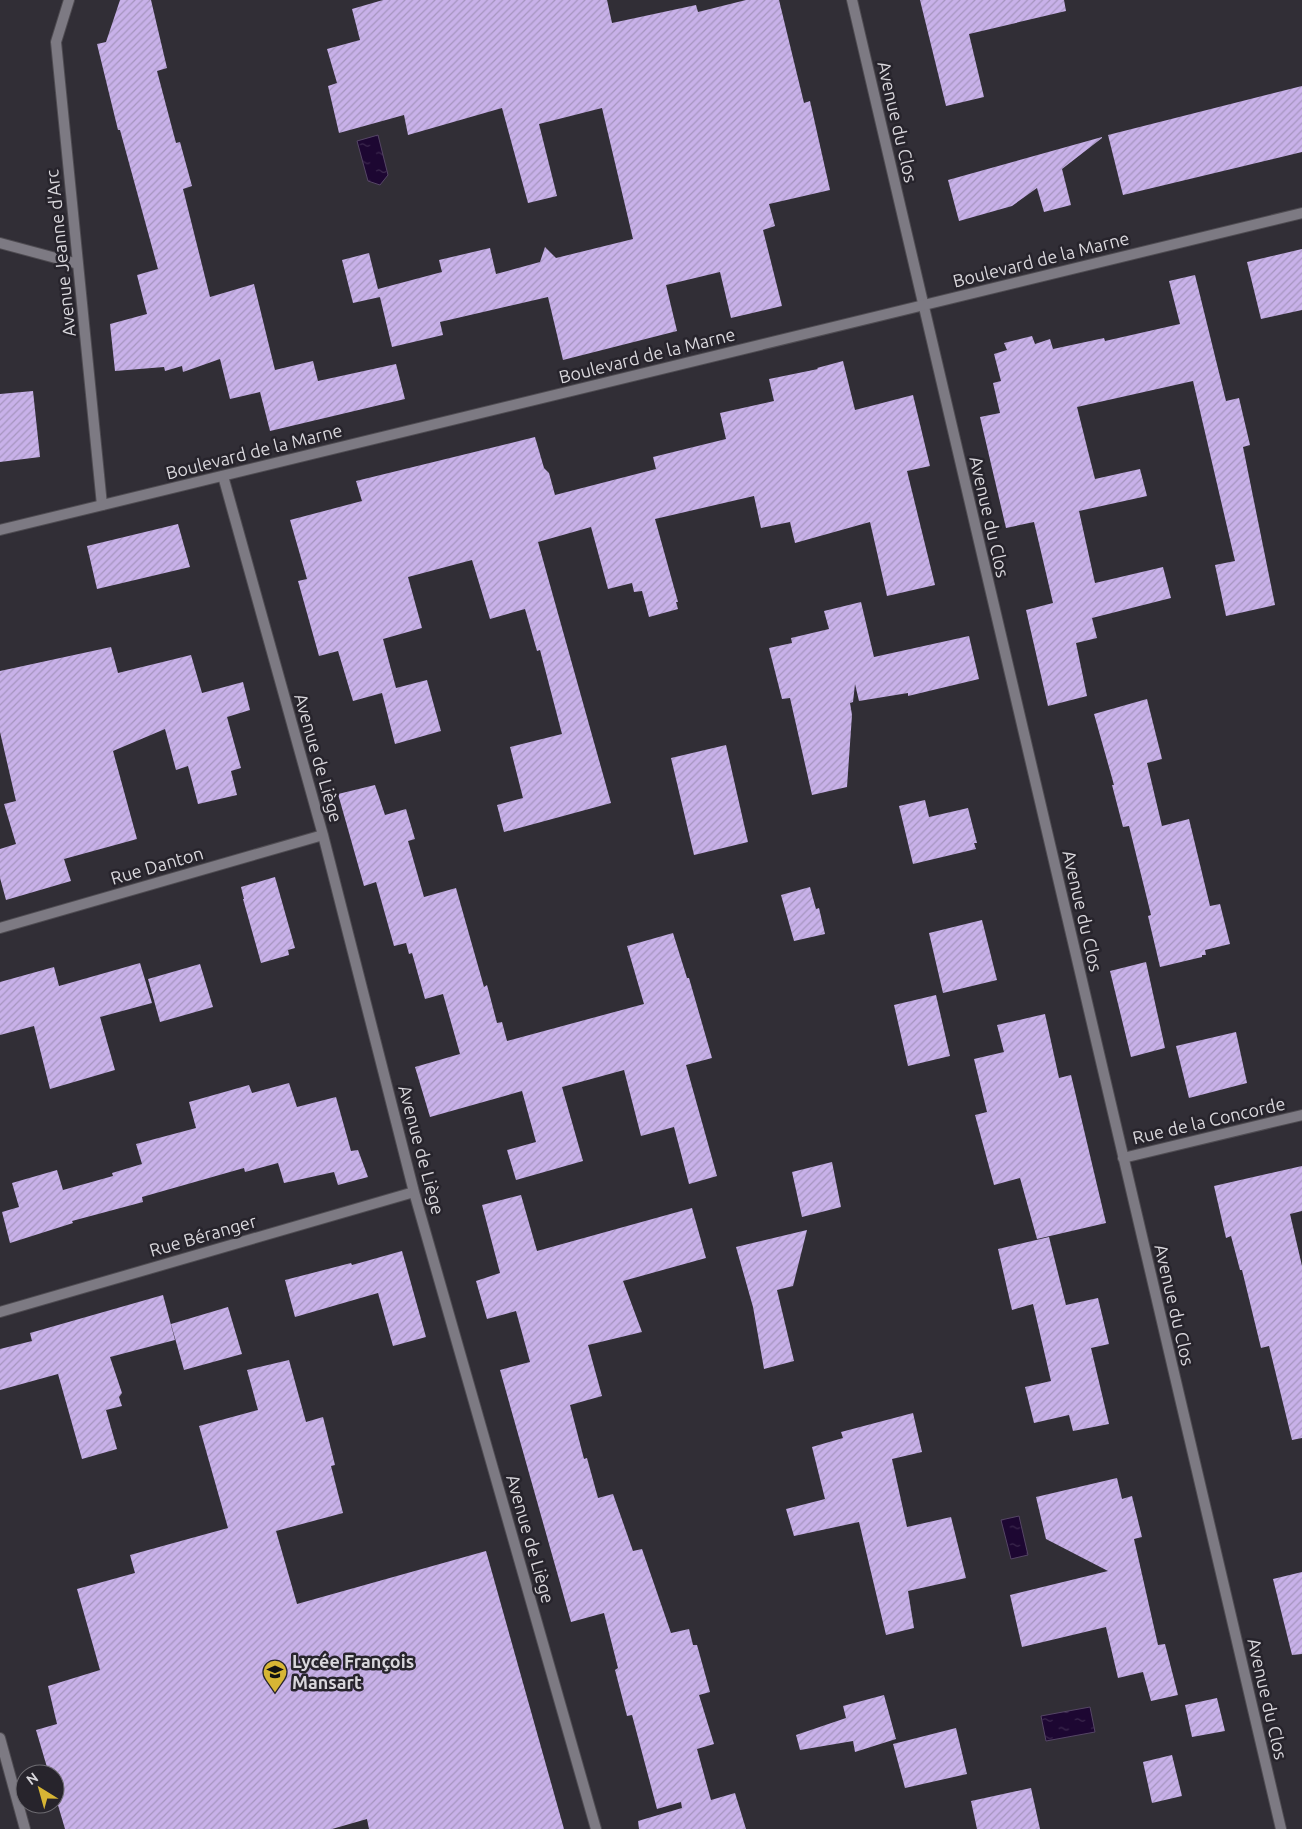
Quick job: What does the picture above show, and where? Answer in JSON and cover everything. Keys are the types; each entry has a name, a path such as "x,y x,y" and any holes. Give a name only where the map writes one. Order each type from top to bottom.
{"street":[{"name":"Avenue Jeanne d'Arc","path":"69,0 56,42 102,505"},
{"name":"Avenue du Clos","path":"852,0 922,306 1281,1829"},
{"name":"Boulevard de la Marne","path":"0,530 1302,213"},
{"path":"0,243 78,264"},
{"name":"Avenue de Liège","path":"222,476 323,835 414,1192 596,1829"},
{"name":"Rue Danton","path":"0,928 323,835"},
{"name":"Rue de la Concorde","path":"1123,1158 1302,1116"},
{"name":"Rue Béranger","path":"0,1312 414,1192"},
{"path":"0,1738 25,1829"}],"water":[{"path":"378,135 388,175 380,185 368,181 357,141"},
{"path":"1019,1516 1028,1555 1011,1559 1001,1520"},
{"path":"1090,1707 1095,1732 1046,1741 1041,1716"}],"building":[{"path":"120,0 151,0 167,68 157,71 176,143 180,142 192,186 183,189 210,297 254,284 275,370 313,361 318,381 396,364 405,399 270,431 260,392 230,399 220,359 183,372 182,366 165,371 164,367 115,371 110,324 147,314 137,275 158,269 120,130 118,130 97,44 106,42"},
{"path":"383,0 607,0 612,23 696,5 698,12 746,0 779,0 804,103 810,101 830,190 769,204 775,226 763,230 782,306 731,318 720,272 666,285 677,331 563,360 548,297 440,322 443,335 392,347 378,289 442,272 439,260 490,248 496,274 540,262 545,247 556,258 633,239 602,108 539,124 557,196 528,203 502,108 408,135 404,115 339,133 328,86 337,83 327,49 360,40 352,9"},
{"path":"920,0 1064,0 1066,11 969,34 984,97 946,106"},
{"path":"1302,86 1302,152 1123,195 1108,135"},
{"path":"1102,137 1062,169 1071,205 1044,212 1037,188 1012,206 959,221 948,180"},
{"path":"1302,249 1302,310 1261,319 1247,262"},
{"path":"369,253 380,297 353,303 342,260"},
{"path":"1195,275 1226,401 1239,398 1250,445 1243,447 1275,605 1226,616 1215,565 1235,561 1193,381 1077,407 1095,479 1140,469 1147,496 1079,511 1095,583 1163,567 1171,598 1092,618 1097,638 1076,643 1087,696 1048,706 1026,610 1053,603 1034,522 1006,528 980,417 1000,413 993,383 1001,381 994,354 1007,350 1004,343 1032,336 1035,344 1050,339 1053,349 1104,338 1105,341 1180,324 1169,281"},
{"path":"843,361 855,410 913,395 930,466 907,471 935,585 887,596 870,522 795,543 790,522 761,528 754,496 655,519 678,602 676,602 678,609 649,617 642,591 634,592 632,583 608,589 591,527 538,542 611,803 504,832 497,805 523,798 510,747 562,734 540,650 537,651 525,609 490,619 472,560 408,577 422,628 383,639 396,688 427,680 441,731 395,744 382,693 353,701 338,651 319,656 298,581 307,579 290,520 362,501 356,481 535,437 544,468 549,473 555,495 656,469 653,457 726,439 720,413 774,401 769,379 818,369"},
{"path":"33,391 40,457 0,462 0,394"},
{"path":"178,524 190,567 97,589 87,546"},
{"path":"861,602 874,657 969,636 979,679 908,696 908,693 859,701 855,684 853,702 850,703 852,715 847,787 812,795 790,698 782,699 769,648 792,643 791,638 829,629 824,611"},
{"path":"111,647 118,673 191,655 202,693 243,682 250,710 227,717 241,768 231,771 237,795 198,804 188,766 176,770 165,729 113,751 137,839 64,859 71,881 6,900 0,878 0,849 16,844 4,804 16,801 0,732 0,671"},
{"path":"1147,699 1162,759 1147,763 1162,826 1189,819 1210,906 1220,904 1230,944 1205,950 1206,955 1202,955 1202,957 1160,967 1148,916 1151,915 1129,826 1123,827 1112,785 1114,785 1094,714"},
{"path":"726,745 748,842 694,855 671,758"},
{"path":"375,785 385,815 406,809 415,839 408,841 424,897 456,888 484,987 487,985 497,1023 502,1022 507,1041 644,1004 627,946 673,933 687,978 689,978 712,1058 686,1065 717,1176 689,1184 674,1127 641,1136 624,1070 562,1087 583,1161 516,1180 507,1150 536,1142 522,1091 430,1117 415,1067 460,1054 443,994 425,999 412,953 409,954 406,943 394,946 376,882 364,886 338,794"},
{"path":"925,800 929,817 968,808 977,843 974,843 976,849 913,864 899,806"},
{"path":"275,877 295,948 288,950 289,955 261,963 241,887"},
{"path":"810,887 816,909 819,908 825,934 794,941 781,895"},
{"path":"982,920 997,980 943,993 929,933"},
{"path":"1146,962 1165,1048 1131,1057 1110,971"},
{"path":"140,963 152,1003 100,1017 115,1070 50,1089 34,1026 0,1035 0,982 54,967 59,986"},
{"path":"200,964 213,1007 160,1022 148,979"},
{"path":"936,995 950,1056 908,1066 894,1005"},
{"path":"1045,1014 1059,1078 1071,1075 1106,1223 1037,1239 1020,1178 994,1185 975,1115 987,1112 974,1059 1004,1052 997,1025"},
{"path":"1236,1032 1247,1083 1189,1098 1176,1046"},
{"path":"289,1083 297,1107 336,1097 351,1151 358,1150 368,1177 338,1185 334,1172 284,1183 278,1163 245,1172 244,1168 142,1197 143,1202 72,1221 73,1223 10,1243 2,1212 19,1207 12,1183 57,1170 63,1190 113,1176 112,1173 142,1164 136,1144 196,1128 189,1102 249,1085 252,1093"},
{"path":"832,1162 841,1207 802,1217 792,1172"},
{"path":"1302,1166 1302,1211 1290,1214 1302,1266 1302,1438 1292,1440 1269,1346 1261,1348 1242,1270 1240,1270 1231,1236 1226,1238 1214,1186"},
{"path":"521,1195 537,1251 692,1208 706,1258 623,1281 642,1332 588,1345 602,1396 570,1405 584,1459 587,1458 598,1498 613,1494 633,1551 642,1549 671,1633 689,1629 693,1645 697,1645 710,1692 699,1695 714,1744 697,1749 711,1800 735,1793 746,1829 639,1829 638,1821 682,1808 681,1802 657,1809 632,1715 627,1716 615,1670 618,1668 604,1613 571,1622 500,1370 530,1362 516,1311 487,1319 476,1281 500,1273 482,1205"},
{"path":"807,1230 793,1286 777,1290 794,1361 764,1369 753,1307 736,1247"},
{"path":"1049,1237 1066,1305 1098,1298 1109,1344 1091,1348 1109,1424 1073,1431 1069,1415 1034,1423 1025,1387 1051,1381 1033,1304 1012,1310 998,1249"},
{"path":"402,1251 426,1337 393,1346 378,1293 295,1317 285,1280 351,1263 352,1265"},
{"path":"163,1295 175,1340 110,1357 122,1393 119,1397 122,1406 106,1410 117,1449 82,1459 58,1374 0,1390 0,1349 32,1341 30,1333"},
{"path":"228,1307 242,1354 184,1370 171,1324"},
{"name":"Lycée François Mansart","path":"289,1360 306,1422 323,1417 335,1465 331,1466 343,1513 276,1531 297,1604 486,1551 564,1829 369,1829 367,1819 332,1829 65,1829 61,1814 65,1814 65,1764 46,1764 36,1730 57,1724 48,1686 100,1670 77,1589 135,1573 130,1555 228,1528 199,1426 258,1410 247,1370"},
{"path":"913,1413 922,1452 892,1459 907,1527 951,1517 966,1578 908,1591 914,1628 886,1635 859,1522 794,1536 786,1509 825,1499 812,1447 843,1438 841,1432"},
{"path":"1117,1478 1122,1499 1132,1496 1142,1537 1134,1539 1158,1645 1165,1644 1178,1695 1151,1701 1143,1672 1118,1678 1106,1627 1022,1647 1010,1595 1108,1571 1046,1539 1036,1497"},
{"path":"1302,1572 1302,1654 1292,1655 1273,1579"},
{"path":"884,1695 896,1739 855,1752 853,1741 800,1750 796,1735 846,1718 843,1706"},
{"path":"1217,1698 1225,1731 1192,1737 1185,1705"},
{"path":"956,1728 967,1774 905,1788 893,1744"},
{"path":"1172,1755 1182,1796 1152,1803 1143,1762"},
{"path":"1031,1788 1040,1829 977,1829 971,1801"}],"place":[{"name":"Lycée François Mansart","path":"275,1693"}]}
